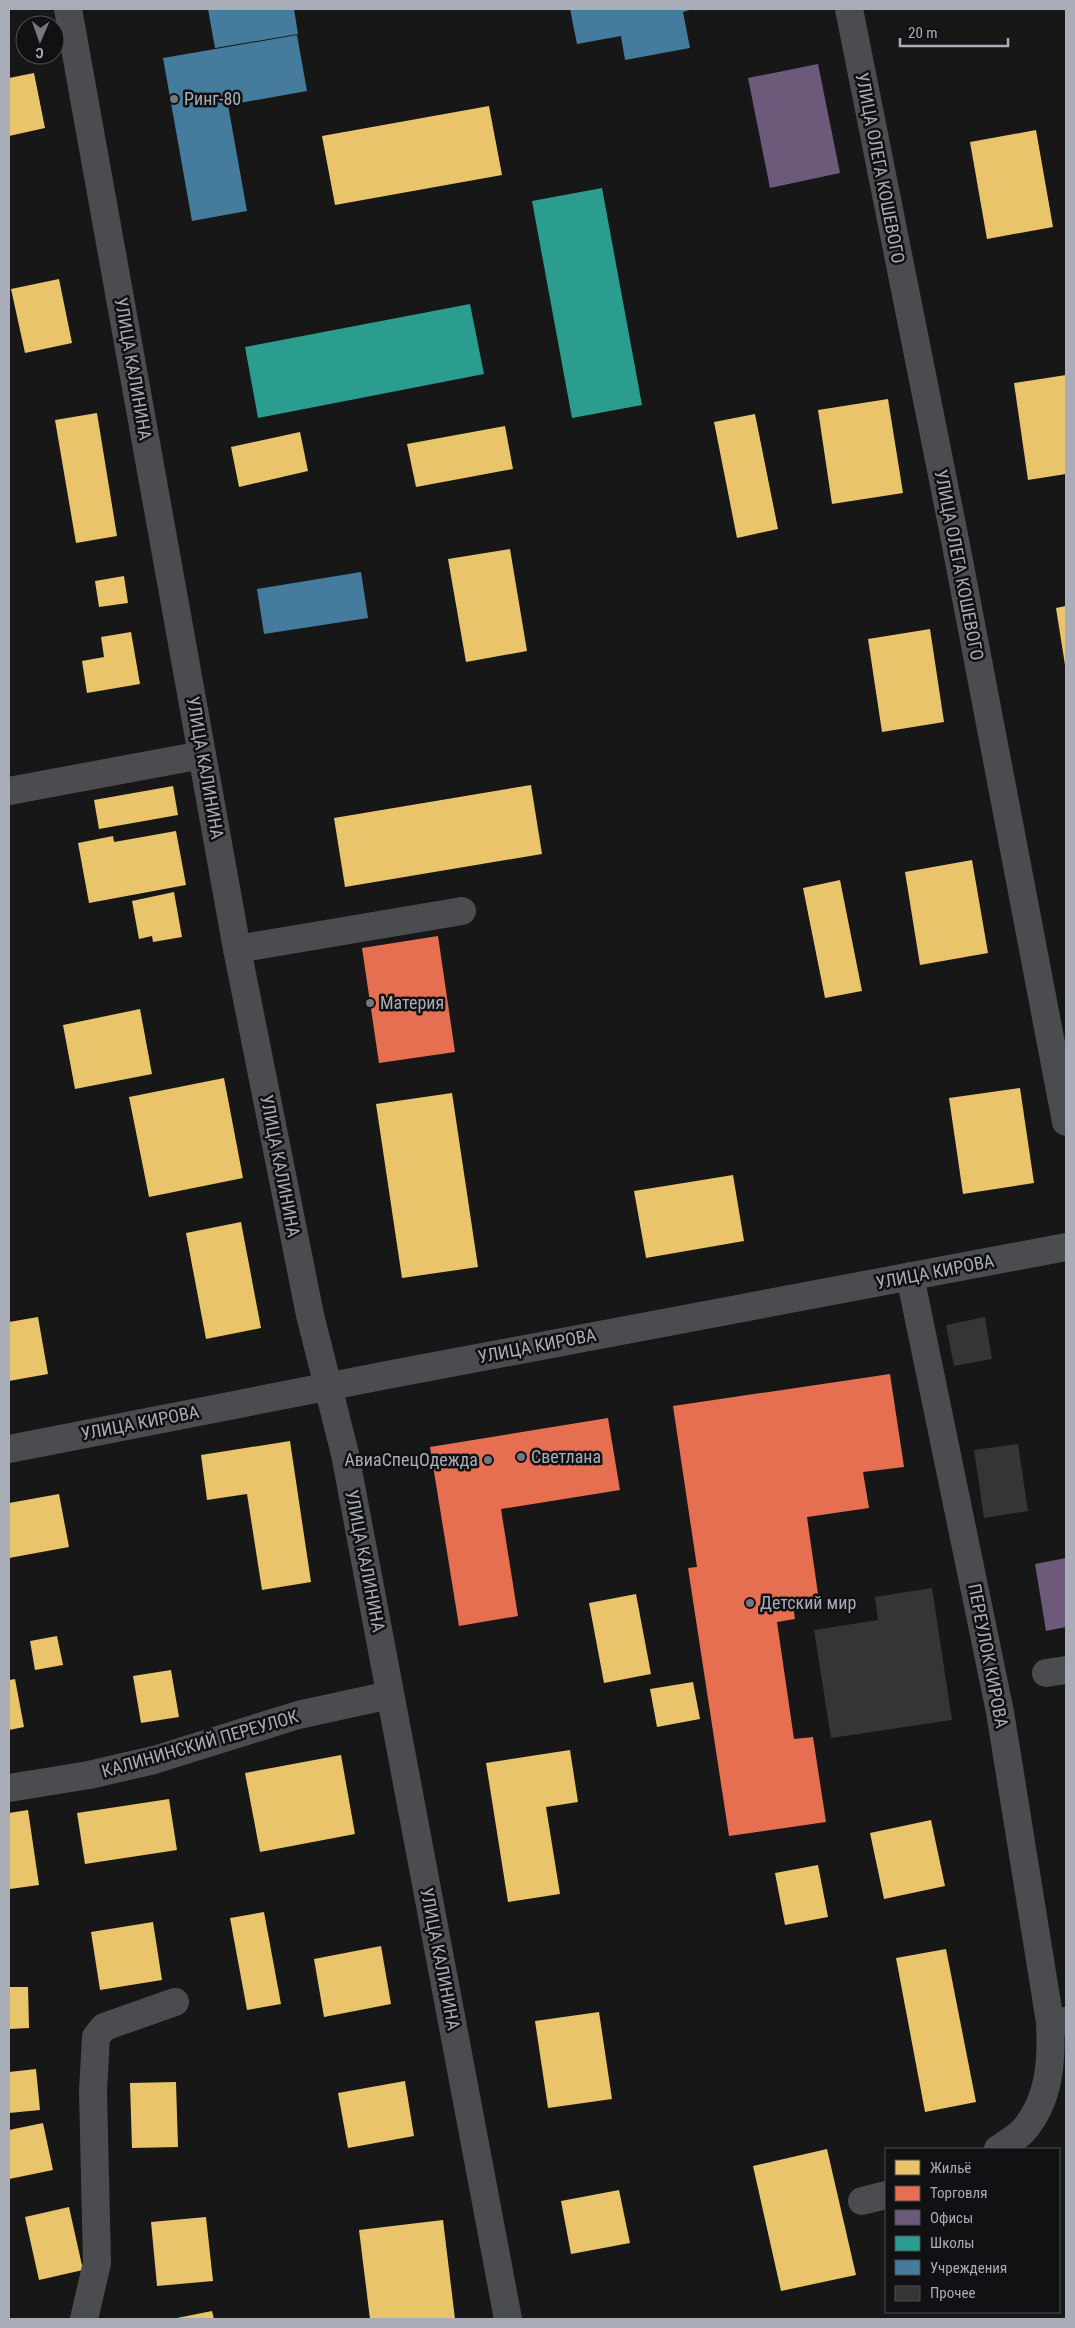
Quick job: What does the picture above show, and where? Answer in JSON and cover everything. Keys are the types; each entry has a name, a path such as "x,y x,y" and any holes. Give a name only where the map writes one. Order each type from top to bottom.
{"street":[{"name":"УЛИЦА КАЛИНИНА","path":"68,9 238,949 310,1315 346,1454 508,2319"},
{"name":"УЛИЦА ОЛЕГА КОШЕВОГО","path":"849,9 955,540 1066,1122"},
{"path":"9,791 202,755"},
{"path":"238,949 462,912"},
{"name":"УЛИЦА КИРОВА","path":"9,1449 327,1386 1066,1247"},
{"name":"ПЕРЕУЛОК КИРОВА","path":"910,1276 1000,1712 1058,2022 1045,2094 1023,2131 999,2148"},
{"name":"КАЛИНИНСКИЙ ПЕРЕУЛОК","path":"9,1788 89,1776 154,1760 298,1715 390,1695"},
{"path":"84,2319 97,2262 93,2091 96,2037 104,2027 175,2002"}],"building: Жильё":[{"path":"34,73 45,128 9,136 9,78"},
{"path":"489,106 502,175 335,205 322,136"},
{"path":"1036,130 1053,227 987,239 970,142"},
{"path":"59,279 72,343 25,353 11,289"},
{"path":"1066,375 1066,474 1028,480 1014,383"},
{"path":"888,399 903,493 832,504 818,410"},
{"path":"97,413 117,536 76,543 55,420"},
{"path":"755,414 778,529 737,538 714,422"},
{"path":"505,426 513,469 416,487 407,444"},
{"path":"300,432 308,471 239,487 231,447"},
{"path":"510,549 527,651 466,662 448,559"},
{"path":"124,576 128,603 99,607 95,581"},
{"path":"1066,606 1066,665 1065,665 1056,608"},
{"path":"930,629 944,722 882,732 868,639"},
{"path":"131,632 140,684 87,693 82,661 104,657 101,637"},
{"path":"531,785 542,854 345,887 334,818"},
{"path":"173,786 178,815 99,829 94,800"},
{"path":"176,831 186,885 89,903 78,843 113,836 114,842"},
{"path":"972,860 988,953 920,965 905,872"},
{"path":"840,880 862,991 825,998 803,888"},
{"path":"174,892 182,937 153,942 152,936 139,939 132,901"},
{"path":"140,1009 152,1074 75,1089 63,1025"},
{"path":"224,1078 243,1178 149,1197 129,1097"},
{"path":"1020,1088 1034,1183 963,1194 949,1098"},
{"path":"452,1093 478,1267 402,1278 376,1104"},
{"path":"733,1175 744,1241 646,1258 634,1191"},
{"path":"241,1222 261,1328 206,1339 186,1233"},
{"path":"38,1317 48,1374 9,1381 9,1322"},
{"path":"290,1441 311,1582 262,1590 247,1494 207,1500 201,1455"},
{"path":"59,1494 69,1547 9,1558 9,1503"},
{"path":"636,1594 651,1674 604,1683 589,1603"},
{"path":"57,1636 63,1665 35,1670 30,1641"},
{"path":"171,1670 179,1717 141,1723 133,1676"},
{"path":"15,1679 24,1727 9,1730 9,1680"},
{"path":"693,1682 700,1719 657,1727 650,1689"},
{"path":"570,1750 578,1802 546,1807 560,1894 508,1902 486,1763"},
{"path":"341,1755 355,1834 260,1852 245,1773"},
{"path":"169,1799 177,1850 85,1864 77,1813"},
{"path":"28,1810 39,1885 10,1889 9,1813"},
{"path":"931,1820 945,1886 884,1899 870,1833"},
{"path":"818,1865 828,1917 785,1925 775,1873"},
{"path":"264,1912 281,2004 247,2010 230,1918"},
{"path":"153,1922 162,1980 100,1990 91,1932"},
{"path":"381,1946 391,2004 324,2017 314,1959"},
{"path":"946,1949 976,2102 925,2112 896,1958"},
{"path":"9,1987 28,1987 29,2028 9,2029"},
{"path":"599,2012 612,2099 548,2108 535,2021"},
{"path":"36,2069 40,2110 9,2113 9,2072"},
{"path":"405,2081 414,2136 348,2148 338,2093"},
{"path":"176,2082 178,2147 132,2148 130,2083"},
{"path":"43,2123 53,2170 9,2179 9,2130"},
{"path":"827,2149 856,2275 781,2291 753,2166"},
{"path":"619,2190 630,2243 571,2254 561,2201"},
{"path":"69,2207 83,2270 39,2280 25,2217"},
{"path":"206,2217 213,2281 157,2286 151,2222"},
{"path":"443,2220 455,2319 370,2319 359,2230"},
{"path":"212,2311 214,2319 177,2319 177,2318"}],"building: Торговля":[{"path":"438,936 455,1052 379,1063 362,948"},
{"name":"Детский мир","path":"890,1374 904,1467 863,1472 869,1508 807,1517 819,1601 793,1605 795,1619 777,1622 794,1739 813,1737 826,1822 729,1836 688,1568 697,1567 673,1406"},
{"path":"608,1418 620,1490 501,1509 518,1616 459,1626 430,1447"}],"building: Офисы":[{"path":"818,64 840,173 770,188 748,78"},
{"path":"1066,1558 1066,1627 1046,1631 1035,1564"}],"building: Школы":[{"path":"602,188 642,405 572,418 532,201"},
{"path":"470,304 484,374 258,418 245,347"}],"building: Учреждения":[{"path":"208,9 294,9 298,34 215,48"},
{"path":"570,9 693,9 683,12 690,48 625,60 621,36 577,44"},
{"path":"297,35 307,91 228,105 247,211 192,221 163,58"},
{"path":"361,572 368,618 264,634 257,589"}],"building: Прочее":[{"path":"985,1317 992,1359 954,1366 946,1325"},
{"path":"1018,1444 1028,1511 984,1518 974,1450"},
{"path":"932,1588 952,1720 831,1738 814,1630 878,1620 875,1597"}],"place":[{"name":"Ринг-80","path":"174,99"},
{"name":"Материя","path":"370,1003"},
{"name":"Светлана","path":"521,1457"},
{"name":"АвиаСпецОдежда","path":"488,1460"},
{"name":"Детский мир","path":"750,1603"}]}
